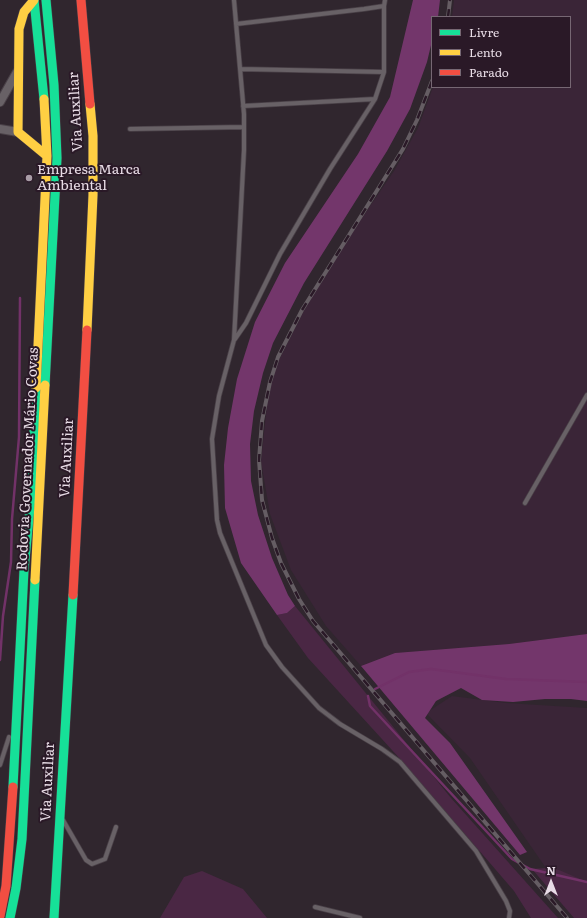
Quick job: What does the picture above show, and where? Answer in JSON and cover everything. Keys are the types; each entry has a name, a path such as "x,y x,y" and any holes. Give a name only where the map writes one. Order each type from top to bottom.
{"main road":[{"name":"Rodovia Governador Mário Covas","path":"0,916 6,886 18,712 24,570 31,497 47,156 46,124 34,0"},
{"path":"34,0 24,12 19,29 17,72 18,132 47,156"},
{"name":"Rodovia Governador Mário Covas","path":"10,918 16,888 22,839 58,158 54,85 46,0"},
{"name":"Via Auxiliar","path":"54,918 83,430 93,195 93,136 81,0"}],"street":[{"path":"0,102 17,72"},
{"path":"0,129 18,132"}],"lane":[{"path":"234,0 244,106 244,127 234,340 219,396 212,439 217,520 220,533 266,645 282,667 319,708 340,724 382,748 400,762 476,851 506,902 510,911 509,918"},
{"path":"234,340 246,323 280,254 330,169 375,99 384,72 385,0"},
{"path":"236,24 384,6"},
{"path":"240,69 384,72"},
{"path":"244,106 375,99"},
{"path":"130,129 244,127"},
{"path":"525,503 587,395"},
{"path":"0,765 18,712"},
{"path":"60,815 86,860 92,864 105,859 116,827"},
{"path":"315,908 360,918"}],"shaded area":[{"path":"413,0 440,0 438,16 431,16 431,45 427,62 410,109 387,151 304,283 273,343 263,373 254,411 250,444 251,481 258,515 272,558 288,595 295,606 287,613 277,615 241,563 225,508 224,465 228,428 237,379 255,322 285,263 358,154 390,97"},
{"path":"454,0 587,0 587,634 509,644 395,653 361,666 326,626 291,570 270,514 261,461 268,396 277,364 318,282 394,171 418,128 433,88 571,88 571,16 452,16"},
{"path":"295,606 451,798 558,918 531,918 514,891 402,761 308,658 277,615 287,613"},
{"path":"587,634 587,701 571,699 545,699 513,702 482,700 461,688 436,701 425,718 450,743 527,852 520,855 361,666 395,653 509,644"},
{"path":"452,696 506,703 587,708 587,881 548,871 470,758 426,713"},
{"path":"546,868 559,870 587,882 587,918 574,918 532,869"},
{"path":"202,871 243,889 267,918 160,918 184,877"}],"waterway":[{"path":"0,660 3,616 11,562 12,519 19,437 20,298"},
{"path":"375,689 409,672 431,669 506,679 587,682"},
{"path":"368,696 370,706 512,859 530,869 587,882"}],"railway":[{"path":"448,16 450,0"},
{"path":"431,84 417,120 403,149 302,310 278,357 270,382 262,421 259,460 262,500 272,538 281,563 299,599 313,621 567,918"}],"traffic: fast":[{"path":"34,0 44,99"},
{"path":"45,385 57,158 54,85 46,0"},
{"path":"13,787 24,570 31,497 36,388"},
{"path":"10,918 16,888 22,839 35,580"},
{"path":"54,918 73,595"}],"traffic: slow":[{"path":"34,0 24,12 19,29 18,132 47,156"},
{"path":"36,388 47,156 44,99"},
{"path":"87,330 93,195 93,136 90,104"},
{"path":"35,580 45,385"}],"traffic: jam":[{"path":"81,0 90,104"},
{"path":"73,595 87,330"},
{"path":"0,916 6,886 13,787"}],"place":[{"name":"Empresa Marca Ambiental","path":"29,178"}]}
